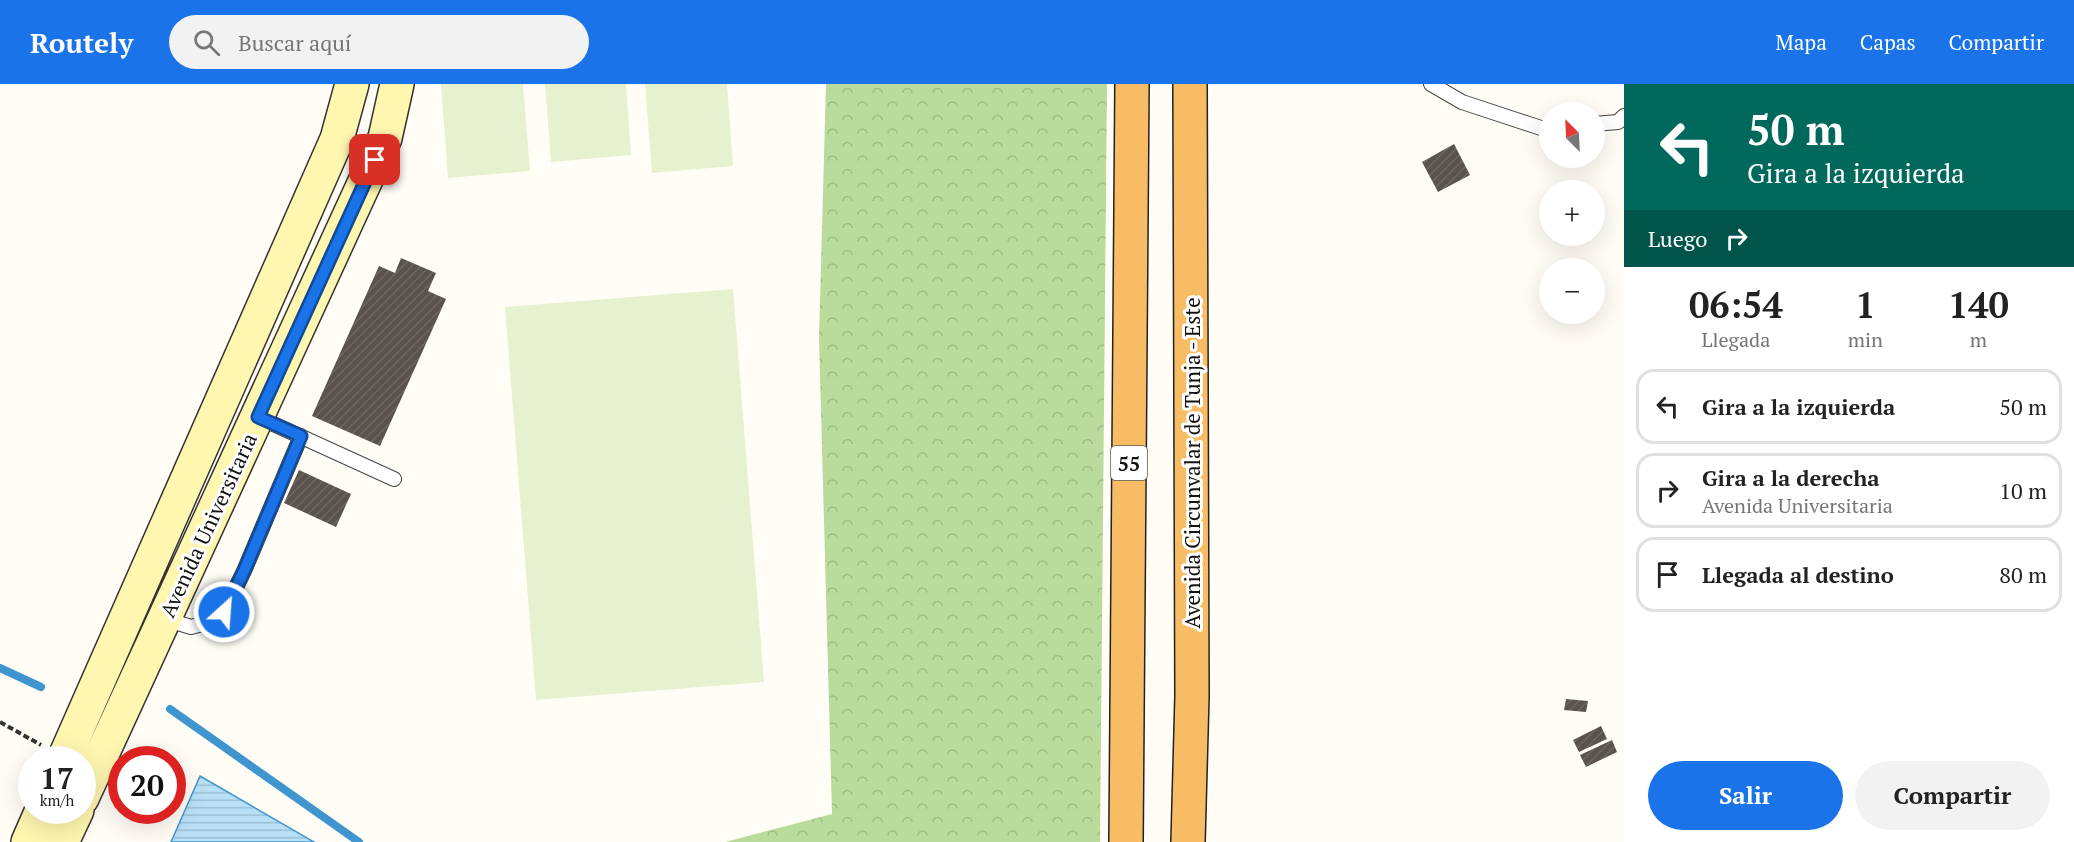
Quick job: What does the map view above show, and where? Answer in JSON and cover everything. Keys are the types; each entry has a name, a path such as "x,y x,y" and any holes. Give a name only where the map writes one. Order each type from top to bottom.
{"highway":[{"name":"55","path":"1126,842 1132,84"},
{"name":"Avenida Circunvalar de Tunja - Este","path":"1188,842 1192,696 1190,84"}],"main road":[{"name":"Avenida Universitaria","path":"70,746 337,139 352,84"},
{"name":"Avenida Universitaria","path":"96,768 385,138 397,84"},
{"path":"28,842 36,824"},
{"path":"62,842 70,824"}],"lane":[{"path":"1431,84 1462,102 1539,127"},
{"path":"1605,123 1618,122 1624,116"},
{"path":"258,417 394,479"},
{"path":"165,619 190,627 210,622 224,612 244,571 301,436"}],"path":[{"path":"0,722 42,746"}],"green space":[{"path":"441,84 523,84 530,171 448,178"},
{"path":"545,84 626,84 631,155 551,162"},
{"path":"645,84 727,84 733,166 652,173"},
{"path":"826,84 1107,84 1100,842 725,842 832,814 819,338"},
{"path":"733,289 764,682 536,700 505,307"}],"water":[{"path":"200,776 314,842 171,842 179,824 186,824 186,808"}],"building":[{"path":"1454,144 1470,175 1438,192 1422,162"},
{"path":"401,258 436,273 428,291 446,299 380,446 312,416 379,266 395,273"},
{"path":"299,470 351,494 336,527 284,503"},
{"path":"1566,699 1588,701 1586,712 1564,710"},
{"path":"1601,726 1607,739 1579,752 1573,740"},
{"path":"1612,740 1617,752 1586,767 1580,755"}],"waterway":[{"path":"0,668 41,687"},
{"path":"170,709 359,842"}],"route":[{"path":"224,612 244,571 301,436 258,417 375,160"}]}
